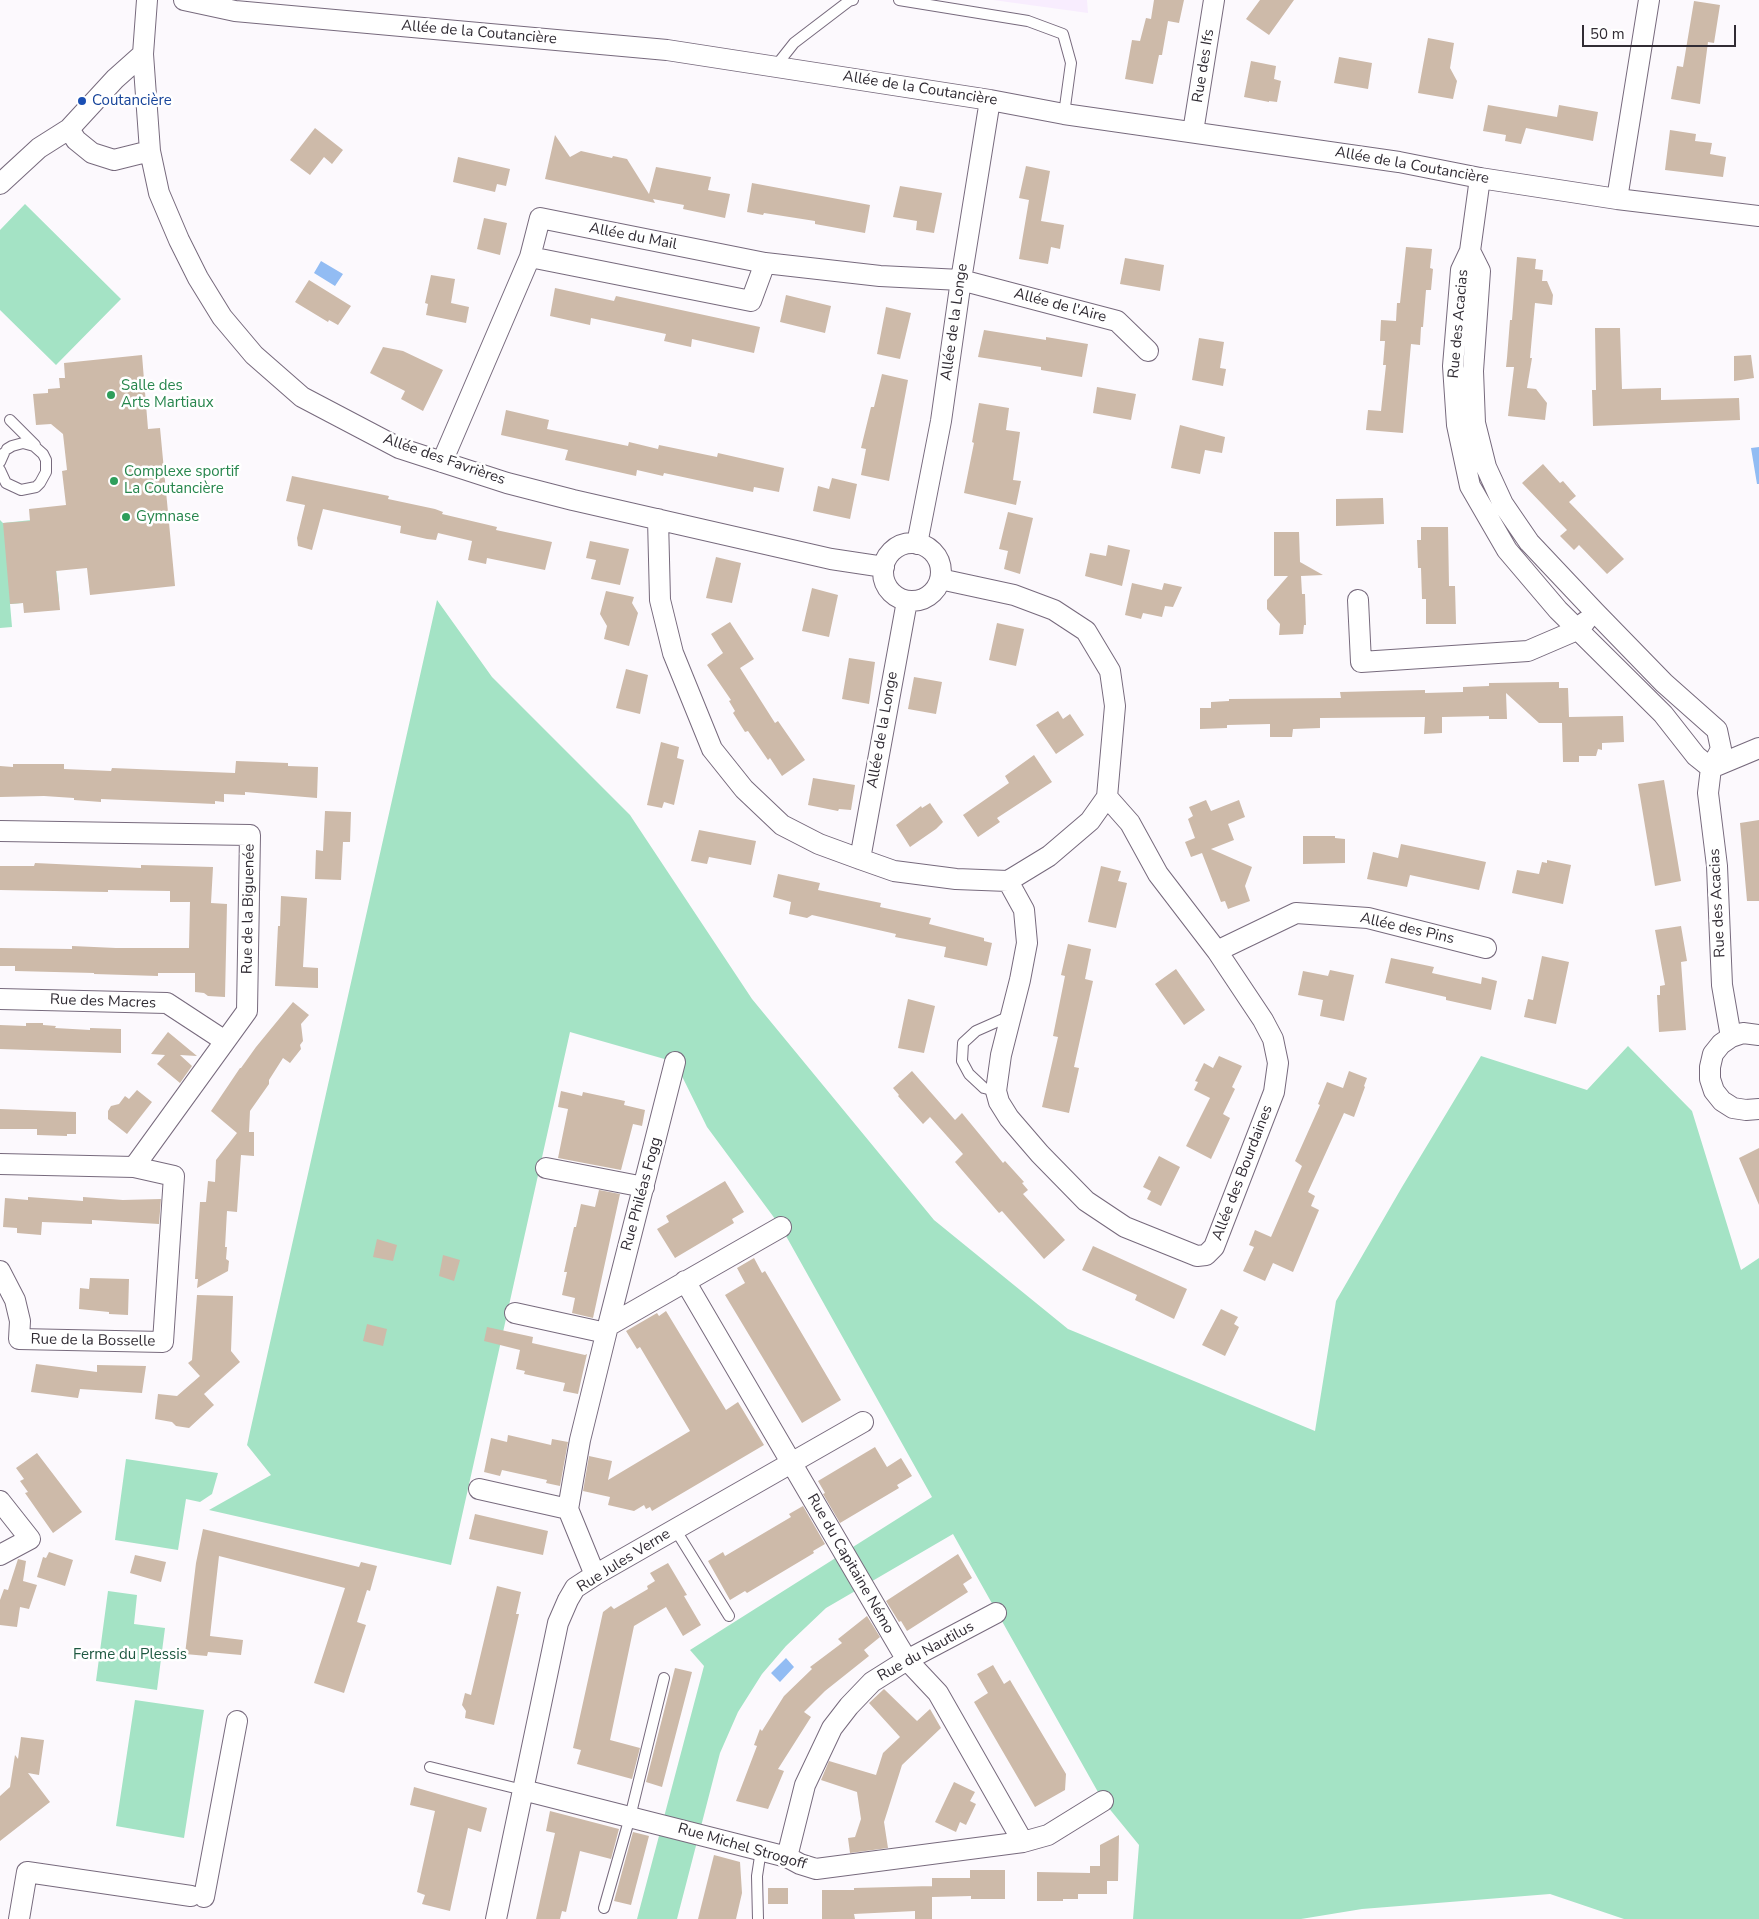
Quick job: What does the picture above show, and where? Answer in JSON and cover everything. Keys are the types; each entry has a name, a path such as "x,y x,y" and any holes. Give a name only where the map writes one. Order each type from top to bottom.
{"street":[{"name":"Allée des Favrières","path":"147,0 143,54 150,151 159,193 190,263 222,317 254,355 302,397 399,448 516,486 831,559 884,567"},
{"name":"Allée de la Coutancière","path":"184,0 235,11 667,50 990,100 1064,114 1399,162 1480,178 1617,199 1759,216"},
{"name":"Rue des Ifs","path":"1193,132 1214,0"},
{"path":"1617,199 1649,0"},
{"path":"0,184 39,148 69,129 115,79 143,54"},
{"name":"Allée de la Longe","path":"918,544 941,421 961,280 990,100"},
{"path":"69,129 76,140 92,153 114,160 150,151"},
{"name":"Rue des Acacias","path":"1480,178 1470,251 1461,270 1453,366 1457,425 1470,486 1507,550 1558,610 1663,714 1696,756 1711,768"},
{"name":"Allée du Mail","path":"442,462 530,257 540,218 764,263 880,276 961,280"},
{"name":"Rue des Acacias","path":"1470,251 1480,271 1473,371 1475,422 1486,467 1503,504 1529,542 1595,612 1664,684 1717,730 1721,749 1711,768 1708,793 1717,866 1722,985 1731,1037"},
{"path":"530,257 751,301 764,263"},
{"name":"Allée de l'Aire","path":"961,280 1117,320 1148,351"},
{"path":"658,518 660,600 674,653 712,749 744,789 782,825 819,844 894,871 956,879 1008,882 1049,856 1090,821 1106,797 1114,706 1110,671 1086,631 1054,610 1014,595 940,579"},
{"path":"918,544 934,553 941,570 940,579 931,594 916,601 907,601 898,598 886,585 883,576 884,567 887,559 900,546 918,544"},
{"path":"1358,600 1361,662 1528,651 1577,630 1595,612"},
{"name":"Allée de la Longe","path":"860,859 907,601"},
{"path":"1711,768 1759,748"},
{"name":"Allée des Bourdaines","path":"996,1092 998,1102 1009,1118 1040,1154 1086,1201 1125,1228 1196,1256 1206,1255 1214,1247 1274,1092 1278,1064 1273,1039 1263,1020 1217,951 1158,874 1130,823 1106,797"},
{"name":"Rue de la Biguenée","path":"0,831 250,835 247,1011 134,1167"},
{"path":"996,1092 1001,1055 1020,980 1027,943 1024,910 1008,882"},
{"name":"Allée des Pins","path":"1217,951 1296,913 1368,918 1486,948"},
{"name":"Rue des Macres","path":"0,999 167,1003 225,1042"},
{"path":"1759,1035 1743,1033 1731,1037 1721,1044 1713,1054 1710,1067 1712,1085 1722,1101 1733,1108 1746,1110 1759,1108"},
{"name":"Rue Philéas Fogg","path":"568,1509 580,1440 675,1062"},
{"path":"0,1164 134,1167"},
{"name":"Rue de la Bosselle","path":"0,1271 15,1300 20,1321 19,1339 163,1342 174,1176 134,1167"},
{"path":"546,1168 644,1187"},
{"path":"515,1313 607,1330 685,1281 781,1227"},
{"name":"Rue du Capitaine Némo","path":"685,1281 907,1660 938,1694 1023,1842"},
{"name":"Rue Jules Verne","path":"496,1919 558,1623 575,1588 863,1422"},
{"path":"479,1489 568,1509 595,1575"},
{"path":"0,1501 30,1539 0,1555"},
{"name":"Rue du Nautilus","path":"787,1857 805,1785 832,1728 849,1706 872,1682 907,1660 996,1613"},
{"path":"19,1919 27,1872 198,1896 237,1721"},
{"name":"Rue Michel Strogoff","path":"523,1790 787,1857 816,1869 1023,1842 1048,1835 1102,1801"}],"lane":[{"path":"775,67 794,43 853,0"},
{"path":"899,0 1028,20 1063,34 1071,62 1064,114"},
{"path":"0,478 11,486 26,490 36,487 46,472 46,460 39,449 10,420"},
{"path":"4,455 12,446 23,443 39,449"},
{"path":"0,470 3,479 11,486"},
{"path":"996,1092 984,1088 969,1074 962,1061 963,1043 976,1031 1011,1015"},
{"path":"675,1529 729,1616"},
{"path":"604,1908 630,1817 664,1678"},
{"path":"430,1767 523,1790"},
{"path":"758,1919 757,1876 761,1850"}],"shaded area":[{"path":"993,0 1087,0 1088,13"}],"green space":[{"path":"25,204 121,299 56,365 0,310 0,230"},
{"path":"51,518 59,600 10,604 12,627 0,628 0,520 3,523"},
{"path":"437,600 492,677 630,815 752,999 934,1220 1068,1329 1315,1431 1336,1301 1481,1056 1587,1090 1628,1046 1692,1111 1741,1270 1759,1258 1759,1919 1624,1919 1550,1894 1362,1909 1301,1919 1133,1919 1139,1845 1103,1801 953,1534 826,1608 786,1646 762,1674 738,1712 720,1753 677,1919 637,1919 704,1666 690,1650 932,1497 781,1227 707,1127 675,1062 570,1032 451,1565 209,1510 271,1475 247,1445"},
{"path":"126,1459 218,1473 212,1494 200,1502 186,1499 178,1550 115,1540"},
{"name":"Ferme du Plessis","path":"108,1591 137,1595 134,1624 165,1628 157,1690 96,1681"},
{"path":"135,1700 204,1710 184,1838 116,1826"}],"water":[{"path":"321,261 343,274 335,286 314,273"},
{"path":"1759,447 1759,484 1757,484 1751,448"},
{"path":"786,1658 794,1667 780,1682 771,1673"}],"building":[{"path":"1154,0 1184,0 1179,23 1168,21 1162,55 1159,55 1153,84 1125,79 1132,40 1140,41 1146,18 1151,19"},
{"path":"1260,0 1294,0 1269,35 1246,19"},
{"path":"1694,1 1720,5 1714,43 1708,42 1700,104 1671,99 1677,66 1683,67"},
{"path":"1428,38 1454,43 1450,68 1457,81 1453,99 1418,93"},
{"path":"1339,57 1372,63 1368,89 1334,83"},
{"path":"1251,61 1276,66 1274,79 1281,81 1277,102 1244,97"},
{"path":"1488,105 1557,117 1559,105 1598,112 1593,141 1526,128 1521,144 1505,141 1506,135 1483,131"},
{"path":"315,128 343,150 332,164 324,157 310,175 290,160"},
{"path":"1670,130 1696,134 1695,141 1712,143 1710,154 1726,157 1723,177 1665,170"},
{"path":"555,135 570,157 581,151 612,158 613,156 627,159 649,194 656,167 711,177 708,190 730,194 725,218 683,209 684,205 653,199 655,203 545,179"},
{"path":"458,157 510,169 506,186 497,184 495,192 453,182"},
{"path":"1026,166 1050,171 1041,221 1064,225 1060,249 1051,247 1048,264 1019,259 1029,200 1019,198"},
{"path":"752,183 870,205 865,233 815,224 815,221 747,212"},
{"path":"900,186 942,193 934,233 916,230 917,221 893,217"},
{"path":"484,218 507,223 500,255 477,249"},
{"path":"1406,247 1432,249 1430,268 1433,269 1431,290 1426,290 1420,345 1411,344 1403,433 1366,430 1368,410 1381,411 1386,365 1383,365 1385,341 1380,341 1381,320 1396,321 1397,303 1400,303"},
{"path":"1517,257 1536,259 1535,269 1543,270 1542,281 1547,281 1553,295 1552,305 1535,303 1530,358 1532,358 1527,388 1536,389 1547,403 1545,420 1508,416 1514,367 1506,367"},
{"path":"1125,258 1164,265 1160,291 1120,284"},
{"path":"431,275 455,279 451,303 469,307 466,323 426,315 428,304 425,303"},
{"path":"309,280 351,306 338,325 329,320 328,322 295,302"},
{"path":"555,288 614,301 616,296 760,327 754,353 692,339 691,347 664,341 666,334 591,318 590,325 550,316"},
{"path":"786,295 831,306 825,333 780,322"},
{"path":"886,307 911,313 900,359 877,354"},
{"path":"1595,328 1620,328 1622,389 1661,388 1661,400 1739,398 1740,420 1593,426 1592,390 1596,390"},
{"path":"984,330 1046,340 1046,337 1088,344 1082,377 1041,370 1041,367 978,357"},
{"path":"1199,338 1224,342 1220,368 1226,369 1223,386 1192,380"},
{"path":"383,347 403,351 443,370 423,411 401,399 405,391 370,373"},
{"name":"Complexe sportif La Coutancière","path":"142,355 148,429 160,428 175,586 90,595 87,568 56,571 60,610 24,613 23,603 10,604 3,523 30,521 29,509 66,505 62,471 67,470 63,434 51,424 36,425 33,394 48,393 48,389 60,388 59,378 65,378 64,363"},
{"path":"1751,355 1754,378 1734,381 1734,356"},
{"path":"882,374 908,380 889,481 861,475 866,449 861,448 871,407 874,407"},
{"path":"1097,387 1136,394 1131,420 1093,413"},
{"path":"979,403 1009,408 1006,430 1020,432 1013,480 1021,481 1016,505 964,493 974,443 972,442"},
{"path":"506,410 549,420 547,429 628,446 629,442 658,449 659,445 717,457 718,453 784,468 779,492 754,487 753,492 664,473 663,476 637,470 636,476 565,460 568,450 501,435"},
{"path":"1180,425 1225,437 1222,453 1205,450 1200,474 1171,468"},
{"path":"1543,464 1560,483 1563,481 1576,496 1569,502 1624,559 1607,574 1579,545 1574,550 1560,536 1567,530 1522,483"},
{"path":"292,476 389,496 388,499 435,509 443,512 442,514 497,527 496,530 552,542 545,570 487,558 486,564 468,560 472,541 438,533 436,540 427,539 400,533 401,526 323,509 312,550 298,546 297,538 305,505 286,501"},
{"path":"832,478 857,484 850,519 813,511 818,486 829,489"},
{"path":"1383,498 1384,524 1336,526 1336,499"},
{"path":"1008,512 1033,518 1020,574 1004,569 1008,551 999,549"},
{"path":"1421,527 1448,527 1449,586 1455,586 1456,624 1426,624 1426,599 1422,599 1421,568 1418,568 1417,540 1421,540"},
{"path":"1274,532 1299,532 1300,562 1323,575 1301,576 1302,594 1305,594 1306,625 1304,625 1303,634 1279,635 1280,624 1267,609 1267,600 1288,576 1274,576"},
{"path":"590,541 629,549 620,585 591,579 596,560 586,558"},
{"path":"1108,545 1130,550 1122,586 1085,576 1090,553 1106,556"},
{"path":"716,557 741,563 732,603 706,598"},
{"path":"1132,583 1162,590 1164,583 1182,587 1173,607 1165,606 1162,617 1143,613 1141,619 1125,615"},
{"path":"812,588 838,595 829,637 802,631"},
{"path":"606,591 634,597 632,603 638,613 629,646 604,639 607,626 600,614"},
{"path":"730,622 754,659 740,668 775,723 778,721 805,760 782,776 770,758 768,760 748,731 745,732 733,713 735,711 729,701 731,700 707,665 723,653 711,634"},
{"path":"997,623 1024,629 1016,666 989,660"},
{"path":"849,658 875,662 869,704 842,699"},
{"path":"626,669 648,675 640,714 616,708"},
{"path":"914,677 942,682 936,714 908,709"},
{"path":"1559,682 1559,688 1568,688 1569,717 1623,716 1624,742 1602,743 1602,750 1598,749 1596,756 1579,756 1579,762 1563,762 1562,723 1539,723 1506,693 1507,719 1489,719 1489,716 1442,717 1442,733 1424,734 1425,717 1320,718 1320,728 1293,729 1292,737 1270,737 1270,724 1227,725 1227,728 1200,729 1200,708 1211,708 1211,702 1229,701 1229,699 1341,698 1340,692 1425,690 1425,693 1463,692 1463,687 1489,686 1489,683"},
{"path":"1058,711 1063,719 1070,714 1084,735 1056,754 1036,725"},
{"path":"661,742 679,747 677,758 684,760 674,805 664,802 662,808 647,805"},
{"path":"1034,755 1052,782 997,818 1000,822 978,837 963,815 1009,783 1005,776"},
{"path":"236,761 288,763 288,766 318,767 317,798 245,792 245,795 224,794 224,802 215,801 215,804 101,799 101,802 44,796 0,797 0,766 13,767 13,764 64,764 64,769 111,771 112,768 235,773"},
{"path":"813,778 855,785 851,810 839,809 838,811 808,805"},
{"path":"1664,780 1681,881 1655,886 1638,784"},
{"path":"1206,800 1211,811 1239,800 1245,817 1228,824 1234,840 1211,849 1252,867 1245,886 1250,901 1228,909 1225,901 1221,902 1202,853 1191,857 1185,842 1195,838 1188,819 1193,816 1189,807"},
{"path":"930,803 943,822 910,847 896,825 921,806 922,808"},
{"path":"325,811 351,812 350,842 343,842 341,880 315,879 316,850 323,851"},
{"path":"1759,820 1759,901 1747,901 1740,823"},
{"path":"699,830 756,841 751,865 709,857 707,864 691,861"},
{"path":"1303,836 1335,836 1335,838 1345,839 1345,863 1303,864"},
{"path":"1401,844 1486,862 1479,890 1410,875 1407,887 1367,879 1373,852 1398,858"},
{"path":"1547,860 1571,865 1563,904 1512,893 1517,870 1539,874 1542,862 1547,863"},
{"path":"35,863 141,868 141,865 213,867 211,903 227,904 225,997 208,996 204,993 195,992 195,973 158,973 158,976 94,974 15,971 15,966 0,966 0,948 72,949 72,946 189,948 190,902 170,902 170,891 0,890 0,866 34,866"},
{"path":"1101,866 1121,871 1118,881 1127,883 1116,928 1088,922"},
{"path":"778,874 820,883 818,890 881,903 880,907 931,918 929,924 984,938 984,941 992,943 987,966 944,957 946,947 895,937 896,934 812,915 807,918 789,914 791,902 773,897"},
{"path":"281,896 307,898 303,967 318,968 318,988 275,986"},
{"path":"1681,926 1687,961 1681,962 1686,1030 1659,1032 1657,995 1660,995 1660,986 1665,985 1655,930"},
{"path":"1068,944 1091,949 1085,979 1093,981 1074,1067 1079,1068 1069,1113 1042,1107 1058,1037 1053,1036 1065,976 1061,975"},
{"path":"1542,956 1569,962 1556,1024 1524,1017 1528,999 1533,1000"},
{"path":"1391,958 1434,967 1432,973 1481,984 1482,977 1497,981 1491,1010 1385,983"},
{"path":"1176,969 1205,1010 1184,1025 1155,984"},
{"path":"1330,970 1354,975 1344,1021 1320,1016 1323,1000 1298,995 1303,971 1328,976"},
{"path":"908,999 935,1006 924,1053 898,1048"},
{"path":"293,1002 309,1015 301,1024 303,1041 300,1045 301,1049 290,1063 283,1058 269,1080 269,1084 250,1111 249,1132 254,1132 254,1156 241,1155 237,1212 227,1211 225,1247 227,1247 226,1259 229,1261 228,1271 197,1288 198,1279 195,1279 200,1202 206,1202 208,1181 215,1182 216,1160 237,1133 211,1111 240,1068"},
{"path":"26,1023 43,1023 43,1025 56,1026 55,1028 121,1029 121,1053 0,1049 0,1025 26,1026"},
{"path":"168,1032 197,1056 180,1055 192,1066 180,1083 157,1064 165,1055 151,1054"},
{"path":"1219,1056 1242,1066 1232,1087 1235,1089 1223,1114 1230,1118 1211,1159 1186,1146 1210,1098 1194,1090 1198,1082 1195,1081 1204,1063 1213,1068"},
{"path":"912,1071 955,1120 962,1113 1003,1163 1005,1161 1024,1182 1022,1183 1028,1190 1023,1194 1065,1240 1044,1259 1002,1211 999,1213 955,1162 963,1154 930,1117 923,1124 898,1096 893,1088"},
{"path":"1349,1071 1367,1078 1365,1087 1354,1117 1344,1113 1308,1192 1315,1196 1311,1206 1319,1210 1293,1272 1273,1263 1265,1281 1243,1271 1254,1247 1249,1245 1255,1230 1271,1237 1302,1166 1295,1161 1320,1105 1318,1104 1327,1082 1343,1088"},
{"path":"137,1090 152,1102 127,1134 108,1119 108,1111 111,1106 119,1104 125,1096 129,1099"},
{"path":"561,1091 582,1096 583,1092 625,1101 624,1105 645,1110 642,1126 633,1124 621,1170 558,1158 568,1109 558,1107"},
{"path":"0,1109 76,1112 76,1134 67,1134 67,1136 37,1135 37,1129 0,1129"},
{"path":"1759,1148 1759,1205 1739,1158"},
{"path":"1159,1156 1180,1167 1161,1206 1147,1199 1151,1191 1143,1187"},
{"path":"725,1181 744,1212 732,1219 734,1223 675,1258 657,1229 669,1222 666,1216"},
{"path":"599,1190 620,1194 593,1318 572,1313 575,1298 562,1295 567,1272 564,1272 581,1204 595,1207"},
{"path":"28,1197 83,1201 83,1197 123,1200 161,1199 159,1224 92,1220 92,1224 42,1222 41,1235 17,1233 17,1228 3,1227 5,1198 28,1200"},
{"path":"377,1239 397,1245 393,1261 373,1257"},
{"path":"1093,1246 1187,1289 1174,1319 1135,1300 1137,1295 1082,1270"},
{"path":"443,1255 460,1260 454,1281 439,1276"},
{"path":"754,1258 762,1273 765,1271 841,1400 802,1423 725,1295 745,1283 737,1268"},
{"path":"90,1278 129,1279 128,1315 79,1309 80,1288 89,1289"},
{"path":"197,1295 233,1296 231,1351 240,1362 204,1394 214,1405 189,1428 155,1419 158,1394 177,1396 200,1376 188,1363 192,1360"},
{"path":"1221,1309 1238,1317 1234,1324 1239,1327 1225,1356 1202,1345"},
{"path":"666,1311 726,1410 738,1402 764,1445 652,1511 650,1507 646,1509 644,1505 634,1511 608,1505 610,1497 583,1491 589,1456 612,1461 608,1480 690,1431 640,1347 637,1349 626,1331 657,1313 659,1316"},
{"path":"367,1324 387,1329 383,1346 363,1341"},
{"path":"487,1327 533,1337 532,1343 587,1354 578,1394 563,1391 565,1383 524,1374 525,1371 516,1369 520,1350 484,1341"},
{"path":"36,1364 97,1372 97,1365 146,1366 142,1393 80,1389 78,1398 31,1392"},
{"path":"508,1435 551,1445 552,1439 568,1442 560,1486 546,1483 547,1480 502,1470 500,1476 484,1472 491,1438 507,1442"},
{"path":"875,1447 887,1467 901,1458 912,1476 897,1485 899,1488 840,1523 823,1494 825,1493 818,1481"},
{"path":"37,1453 82,1512 53,1533 25,1493 28,1492 20,1481 24,1479 16,1468"},
{"path":"803,1506 825,1544 813,1551 814,1553 747,1593 745,1591 730,1600 708,1561 723,1552 725,1556 791,1517 789,1514"},
{"path":"475,1514 548,1531 543,1555 469,1539"},
{"path":"203,1529 359,1567 361,1562 377,1566 370,1591 367,1590 357,1622 366,1625 344,1693 314,1683 345,1588 219,1556 210,1636 243,1640 241,1655 208,1652 207,1656 185,1654 196,1563"},
{"path":"49,1552 73,1560 65,1586 37,1577 43,1557 46,1558"},
{"path":"958,1554 972,1578 963,1584 968,1592 907,1631 886,1601"},
{"path":"135,1555 166,1562 161,1582 130,1573"},
{"path":"18,1559 26,1561 23,1581 37,1585 29,1609 20,1607 17,1627 0,1625 0,1600 4,1589 8,1590"},
{"path":"668,1563 687,1595 684,1596 701,1625 683,1636 666,1607 634,1626 610,1740 640,1748 632,1779 577,1764 581,1750 573,1748 603,1612 611,1606 614,1609 648,1589 647,1586 655,1581 650,1573"},
{"path":"497,1586 521,1592 516,1614 519,1614 494,1725 465,1718 466,1711 462,1705 465,1693 471,1695"},
{"path":"867,1616 880,1637 864,1650 869,1656 825,1691 804,1712 811,1717 778,1769 784,1771 768,1809 736,1801 757,1746 754,1745 760,1729 762,1731 784,1696 812,1669 810,1667 842,1643 838,1639"},
{"path":"993,1665 1004,1684 1010,1680 1066,1774 1065,1790 1035,1807 974,1702 988,1693 977,1674"},
{"path":"675,1668 692,1672 662,1787 646,1782"},
{"path":"884,1689 917,1721 930,1709 941,1728 902,1765 884,1822 888,1848 850,1853 848,1838 855,1837 861,1819 857,1792 821,1780 829,1761 876,1775 883,1753 900,1737 869,1703"},
{"path":"21,1737 44,1740 39,1775 28,1773 50,1802 0,1841 0,1796 10,1787 15,1755 18,1759"},
{"path":"954,1782 975,1792 970,1801 976,1804 966,1825 960,1822 956,1832 935,1822"},
{"path":"414,1787 487,1808 481,1832 468,1828 450,1911 422,1904 425,1895 417,1892 435,1811 410,1805"},
{"path":"550,1811 619,1829 611,1859 580,1851 566,1912 562,1911 560,1919 536,1919 555,1833 546,1831"},
{"path":"633,1832 649,1836 631,1905 614,1901"},
{"path":"1119,1835 1118,1881 1107,1881 1107,1894 1078,1894 1078,1899 1037,1901 1037,1872 1090,1873 1090,1866 1100,1866 1100,1845"},
{"path":"714,1855 740,1862 742,1893 736,1919 698,1919"},
{"path":"970,1870 1005,1870 1005,1899 971,1899 971,1896 932,1897 932,1878 970,1878"},
{"path":"932,1886 932,1919 915,1919 915,1911 854,1914 855,1919 822,1919 822,1890"},
{"path":"768,1888 788,1888 788,1904 768,1904"}],"place":[{"name":"Coutancière","path":"82,101"},
{"name":"Salle des Arts Martiaux","path":"111,395"},
{"name":"Complexe sportif La Coutancière","path":"114,481"},
{"name":"Gymnase","path":"126,517"}]}
